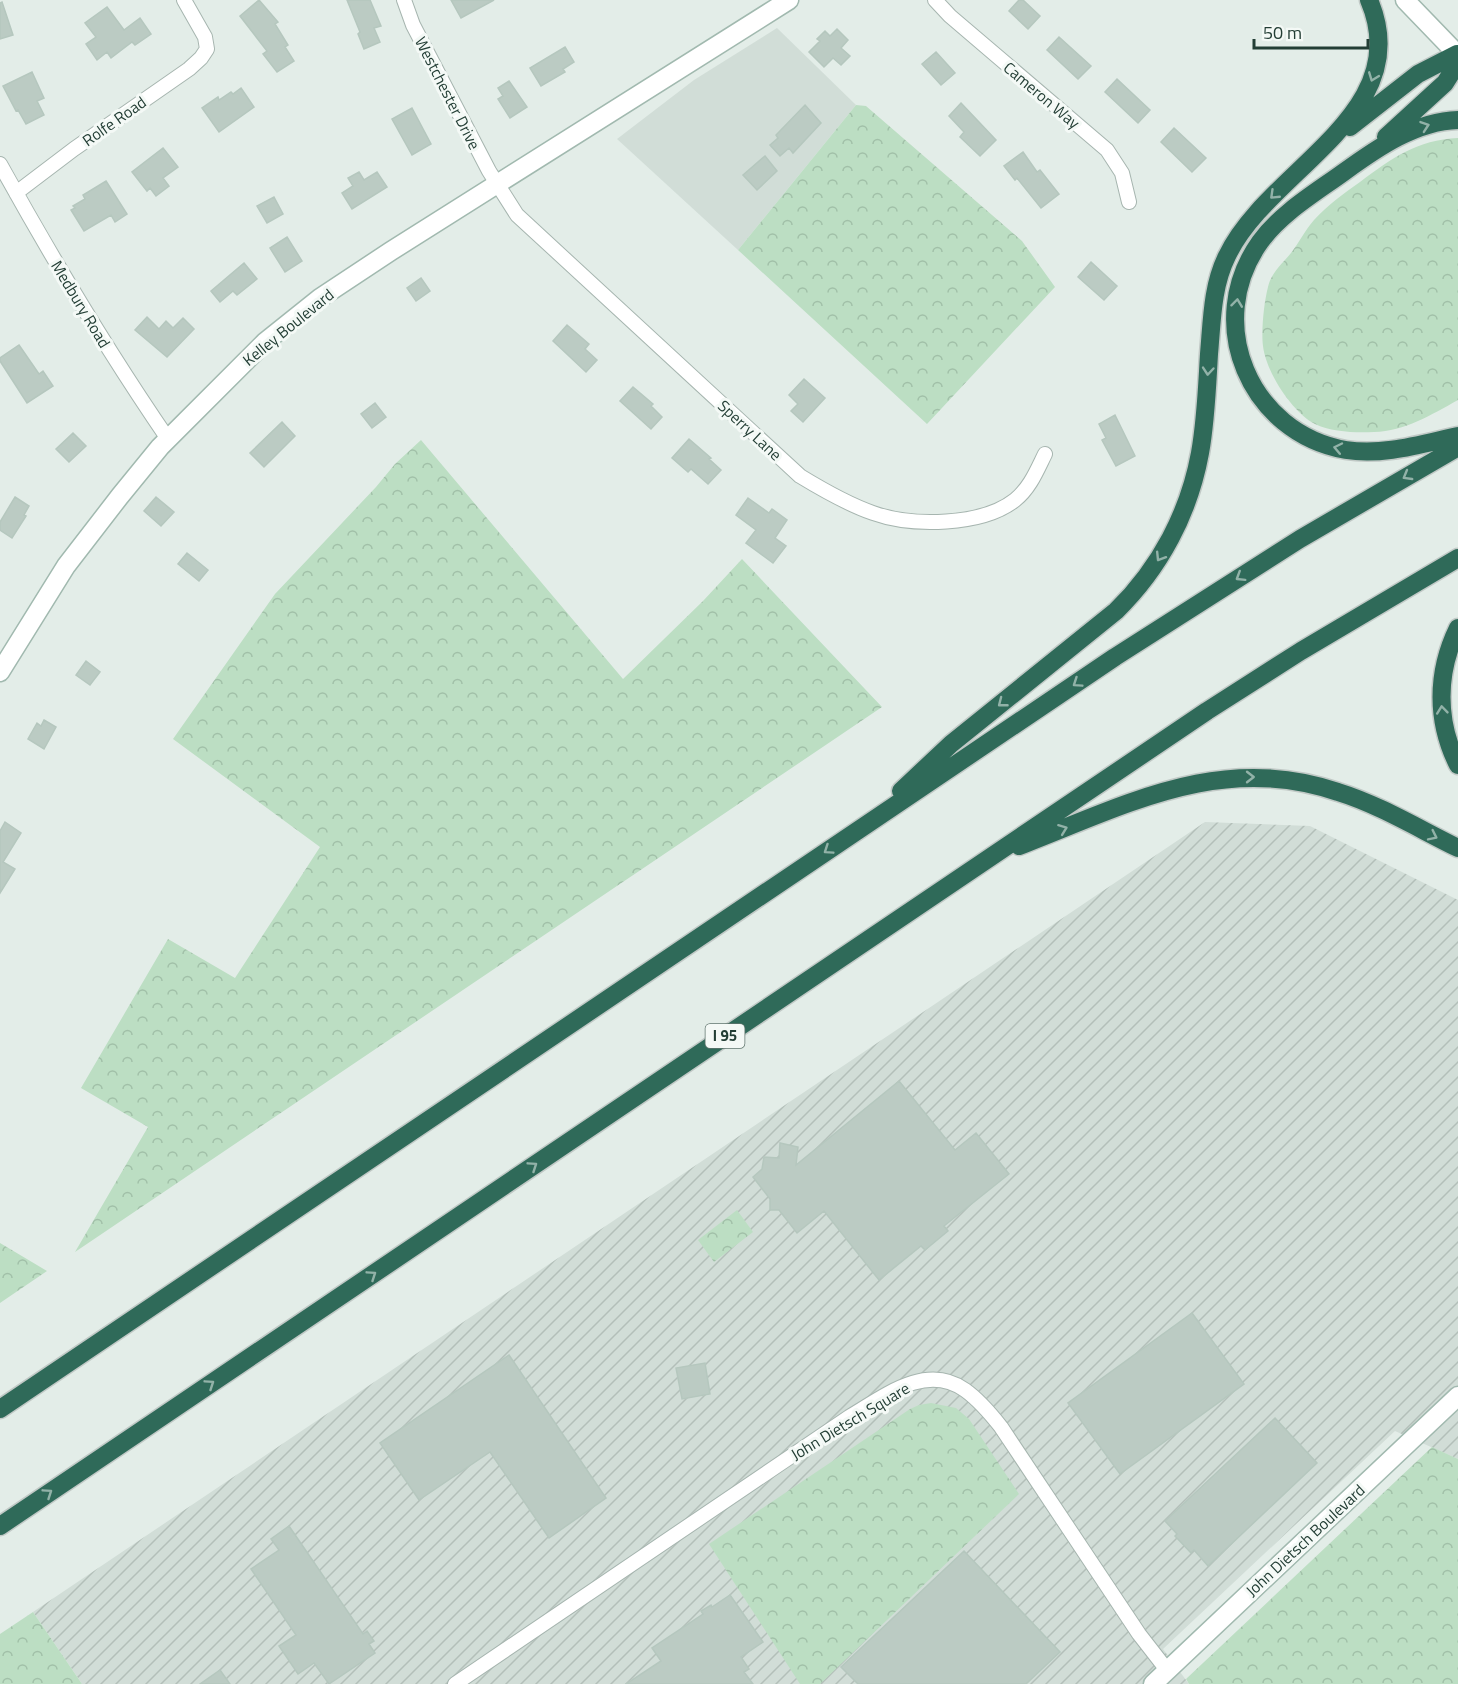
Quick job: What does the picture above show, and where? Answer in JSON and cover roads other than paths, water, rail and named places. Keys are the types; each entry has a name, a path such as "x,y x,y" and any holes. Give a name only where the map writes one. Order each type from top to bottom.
{"highway":[{"path":"862,827 951,744 1116,610 1138,587 1156,563 1182,516 1196,472 1202,438 1215,295 1222,268 1234,242 1247,223 1316,154 1357,106 1368,89 1376,72 1380,42 1377,21 1369,0"},
{"path":"1316,154 1410,79 1457,54"},
{"path":"1457,54 1452,72 1445,82 1357,162 1279,221 1264,236 1253,253 1241,281 1235,315 1236,338 1245,371 1255,390 1276,415 1294,430 1326,445 1358,451 1399,449 1458,436"},
{"path":"1357,162 1416,129 1434,123 1458,120"},
{"path":"0,1409 1161,627 1300,539 1458,447"},
{"name":"I 95","path":"0,1526 1255,680 1458,558"},
{"path":"1458,628 1444,666 1441,702 1447,738 1458,765"},
{"path":"989,858 1151,796 1223,778 1250,776 1297,781 1341,792 1458,848"}],"main road":[{"name":"Kelley Boulevard","path":"0,672 66,566 120,496 168,439 265,342 320,298 496,184 789,0"},
{"path":"1405,0 1457,54"},
{"name":"John Dietsch Boulevard","path":"1152,1684 1458,1396"}],"street":[{"name":"Rolfe Road","path":"16,193 74,149 189,69 201,58 207,49 204,37 184,0"},
{"name":"Westchester Drive","path":"404,0 413,25 496,184"},
{"name":"Cameron Way","path":"935,0 950,16 1107,150 1122,173 1129,202"},
{"name":"Medbury Road","path":"0,164 116,361 168,439"},
{"name":"Sperry Lane","path":"496,184 517,215 541,239 800,476 834,497 876,514 914,521 948,522 980,516 1004,507 1017,499 1027,488 1046,454"},
{"name":"John Dietsch Square","path":"455,1684 849,1417 899,1388 919,1380 941,1380 963,1388 982,1404 1001,1427 1139,1634 1167,1670"}]}
